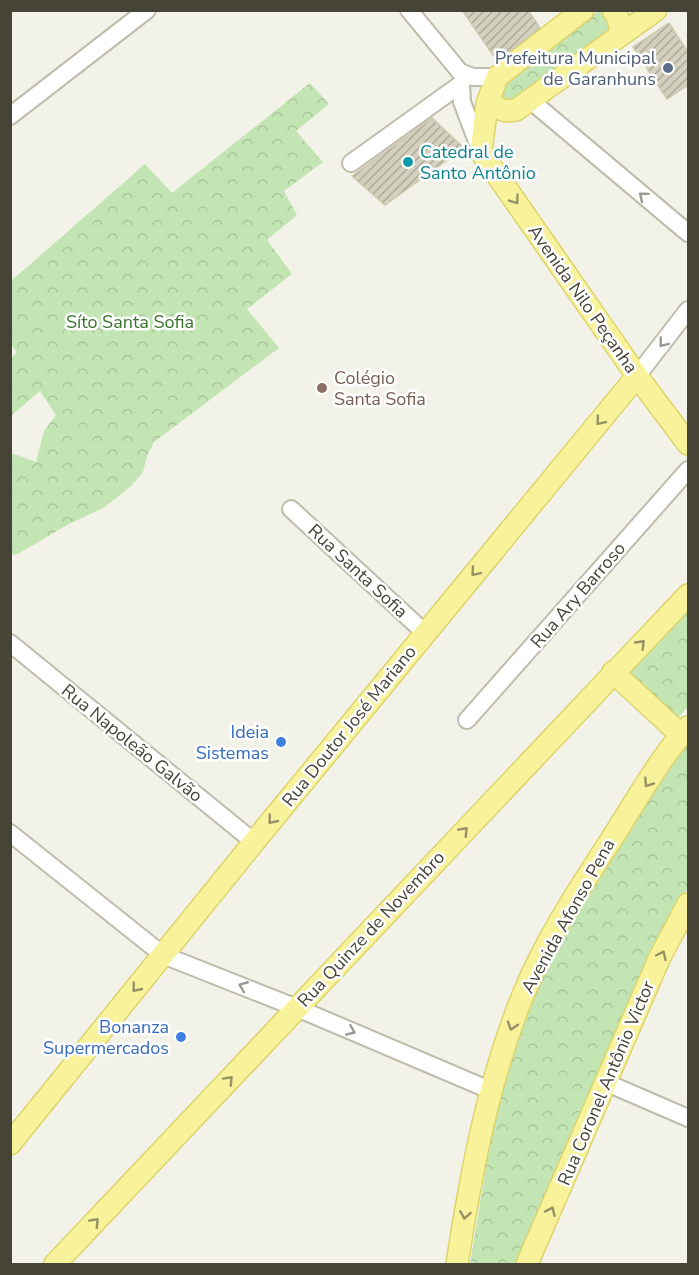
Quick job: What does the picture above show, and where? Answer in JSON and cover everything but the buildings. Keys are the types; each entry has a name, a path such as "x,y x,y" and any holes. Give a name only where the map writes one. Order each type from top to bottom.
{"main road":[{"path":"481,152 487,104 496,76 583,10"},
{"path":"613,10 620,23 620,35"},
{"path":"487,104 511,111 530,100 649,12"},
{"name":"Avenida Nilo Peçanha","path":"481,152 637,376 688,444"},
{"name":"Rua Doutor José Mariano","path":"10,1144 254,842 637,376"},
{"name":"Rua Quinze de Novembro","path":"55,1264 688,595"},
{"path":"613,672 685,731"},
{"name":"Avenida Afonso Pena","path":"457,1264 467,1197 492,1090 516,1013 545,951 609,842 649,780 685,731"},
{"name":"Rua Coronel Antônio Victor","path":"527,1264 659,959 688,904"}],"street":[{"path":"10,116 147,10"},
{"path":"409,10 460,78 487,104"},
{"path":"351,163 460,78 496,76"},
{"path":"460,78 462,102 481,152"},
{"path":"530,100 688,233"},
{"name":"Rua Doutor José Mariano","path":"637,376 688,310"},
{"name":"Rua Ary Barroso","path":"467,720 688,470"},
{"name":"Rua Santa Sofia","path":"291,509 425,633"},
{"name":"Rua Napoleão Galvão","path":"10,644 254,842"},
{"path":"10,833 163,954 492,1090"},
{"path":"607,1083 688,1118"}],"green space":[{"path":"599,11 603,11 618,26 512,108 493,103 499,82"},
{"name":"Síto Santa Sofia","path":"310,83 329,104 296,131 323,162 284,191 297,215 267,240 292,274 247,309 279,348 154,442 143,472 132,485 105,507 67,525 18,554 11,555 11,453 36,462 44,431 56,415 40,391 11,416 11,359 17,352 11,345 11,281 145,164 172,193"},
{"path":"688,610 688,707 674,722 627,671"},
{"path":"688,742 688,887 661,934 516,1264 470,1264 496,1105 529,1002 565,929 648,790"}],"place":[{"name":"Prefeitura Municipal de Garanhuns","path":"668,68"},
{"name":"Catedral de Santo Antônio","path":"408,162"},
{"name":"Colégio Santa Sofia","path":"322,388"},
{"name":"Ideia Sistemas","path":"281,742"},
{"name":"Bonanza Supermercados","path":"181,1037"}]}
